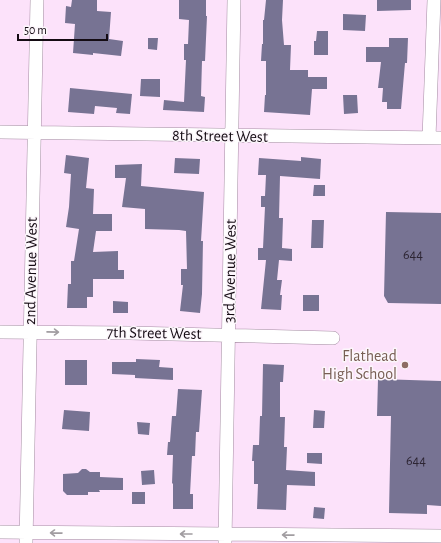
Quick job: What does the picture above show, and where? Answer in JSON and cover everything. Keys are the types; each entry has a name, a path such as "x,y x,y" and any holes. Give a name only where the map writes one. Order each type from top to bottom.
{"street":[{"name":"2nd Avenue West","path":"26,538 36,0"},
{"name":"3rd Avenue West","path":"225,538 234,0"},
{"path":"434,0 435,138"},
{"name":"8th Street West","path":"0,132 435,138"},
{"name":"7th Street West","path":"0,332 30,331 333,338"},
{"path":"0,532 26,538 225,538 327,536 426,540 441,536"}],"building":[{"path":"72,0 97,0 97,11 111,12 109,39 123,41 121,56 93,53 93,55 73,53 75,24 65,23 66,6 71,7"},
{"path":"179,0 206,0 207,16 205,61 202,61 201,96 205,97 204,112 163,110 164,100 184,102 186,60 184,60 184,44 188,44 189,20 179,19"},
{"path":"266,0 283,0 282,20 284,45 291,45 290,70 308,70 308,77 327,77 327,89 312,89 310,115 264,112 266,95 266,61 261,61 263,20"},
{"path":"377,0 411,0 411,10 377,11"},
{"path":"343,14 366,15 365,31 343,30"},
{"path":"317,31 328,31 328,55 314,55 314,41 316,41"},
{"path":"148,38 158,38 157,50 148,49"},
{"path":"389,38 408,38 407,63 405,63 401,109 387,109 387,102 382,102 383,88 378,88 381,62 366,62 366,47 389,47"},
{"path":"141,79 160,79 160,97 140,96"},
{"path":"70,88 132,94 130,114 116,113 117,108 95,106 94,114 68,112"},
{"path":"343,95 357,95 358,113 344,114"},
{"path":"66,155 89,158 86,188 94,189 93,214 112,214 112,231 96,231 93,252 118,251 118,270 124,270 124,279 93,279 93,297 87,297 87,308 67,308 68,284 71,284 71,261 74,261 79,229 66,227 71,174 64,173"},
{"path":"301,157 321,159 320,179 280,176 279,218 283,218 282,248 292,249 292,261 279,260 277,280 282,280 280,295 282,295 281,310 261,309 266,260 258,260 258,248 263,248 265,207 261,207 261,196 265,196 266,175 258,175 259,158 301,161"},
{"path":"175,158 200,159 199,174 174,173"},
{"path":"142,164 141,186 204,192 201,241 203,241 202,294 200,313 180,311 183,285 181,285 181,269 187,269 186,231 145,229 145,209 122,207 126,178 115,178 115,165"},
{"path":"314,185 325,185 325,196 313,196"},
{"path":"386,212 441,213 441,304 388,303 384,296"},
{"path":"312,220 324,220 323,248 311,248"},
{"path":"303,295 319,295 319,311 303,311"},
{"path":"113,301 128,302 128,313 113,313"},
{"path":"136,359 160,360 159,367 173,368 173,380 135,378 135,375 112,374 112,362 136,362"},
{"path":"65,360 87,360 87,385 65,385"},
{"path":"263,364 284,365 283,382 280,382 280,417 285,417 284,447 287,447 286,470 315,472 315,486 287,485 286,510 257,509 258,484 254,484 254,461 252,461 253,445 259,445 260,416 262,416"},
{"path":"378,379 441,381 441,506 427,505 427,514 389,513 391,416 377,416"},
{"path":"178,389 202,390 199,432 196,432 195,456 192,456 190,494 193,494 193,509 173,509 173,455 167,455 168,442 170,442 172,416 176,416"},
{"path":"64,410 90,412 89,431 62,429"},
{"path":"314,410 325,411 324,428 313,428"},
{"path":"137,422 150,423 149,435 138,434"},
{"path":"307,453 322,453 322,464 307,463"},
{"path":"82,469 86,469 90,472 100,472 100,477 123,478 123,490 99,490 100,492 88,492 88,495 67,495 63,491 63,474 78,473"},
{"path":"154,470 155,484 142,485 141,471"},
{"path":"132,492 145,492 145,504 132,504"},
{"path":"314,507 325,508 324,519 313,518"}],"place":[{"name":"Flathead High School","path":"405,365"}]}
